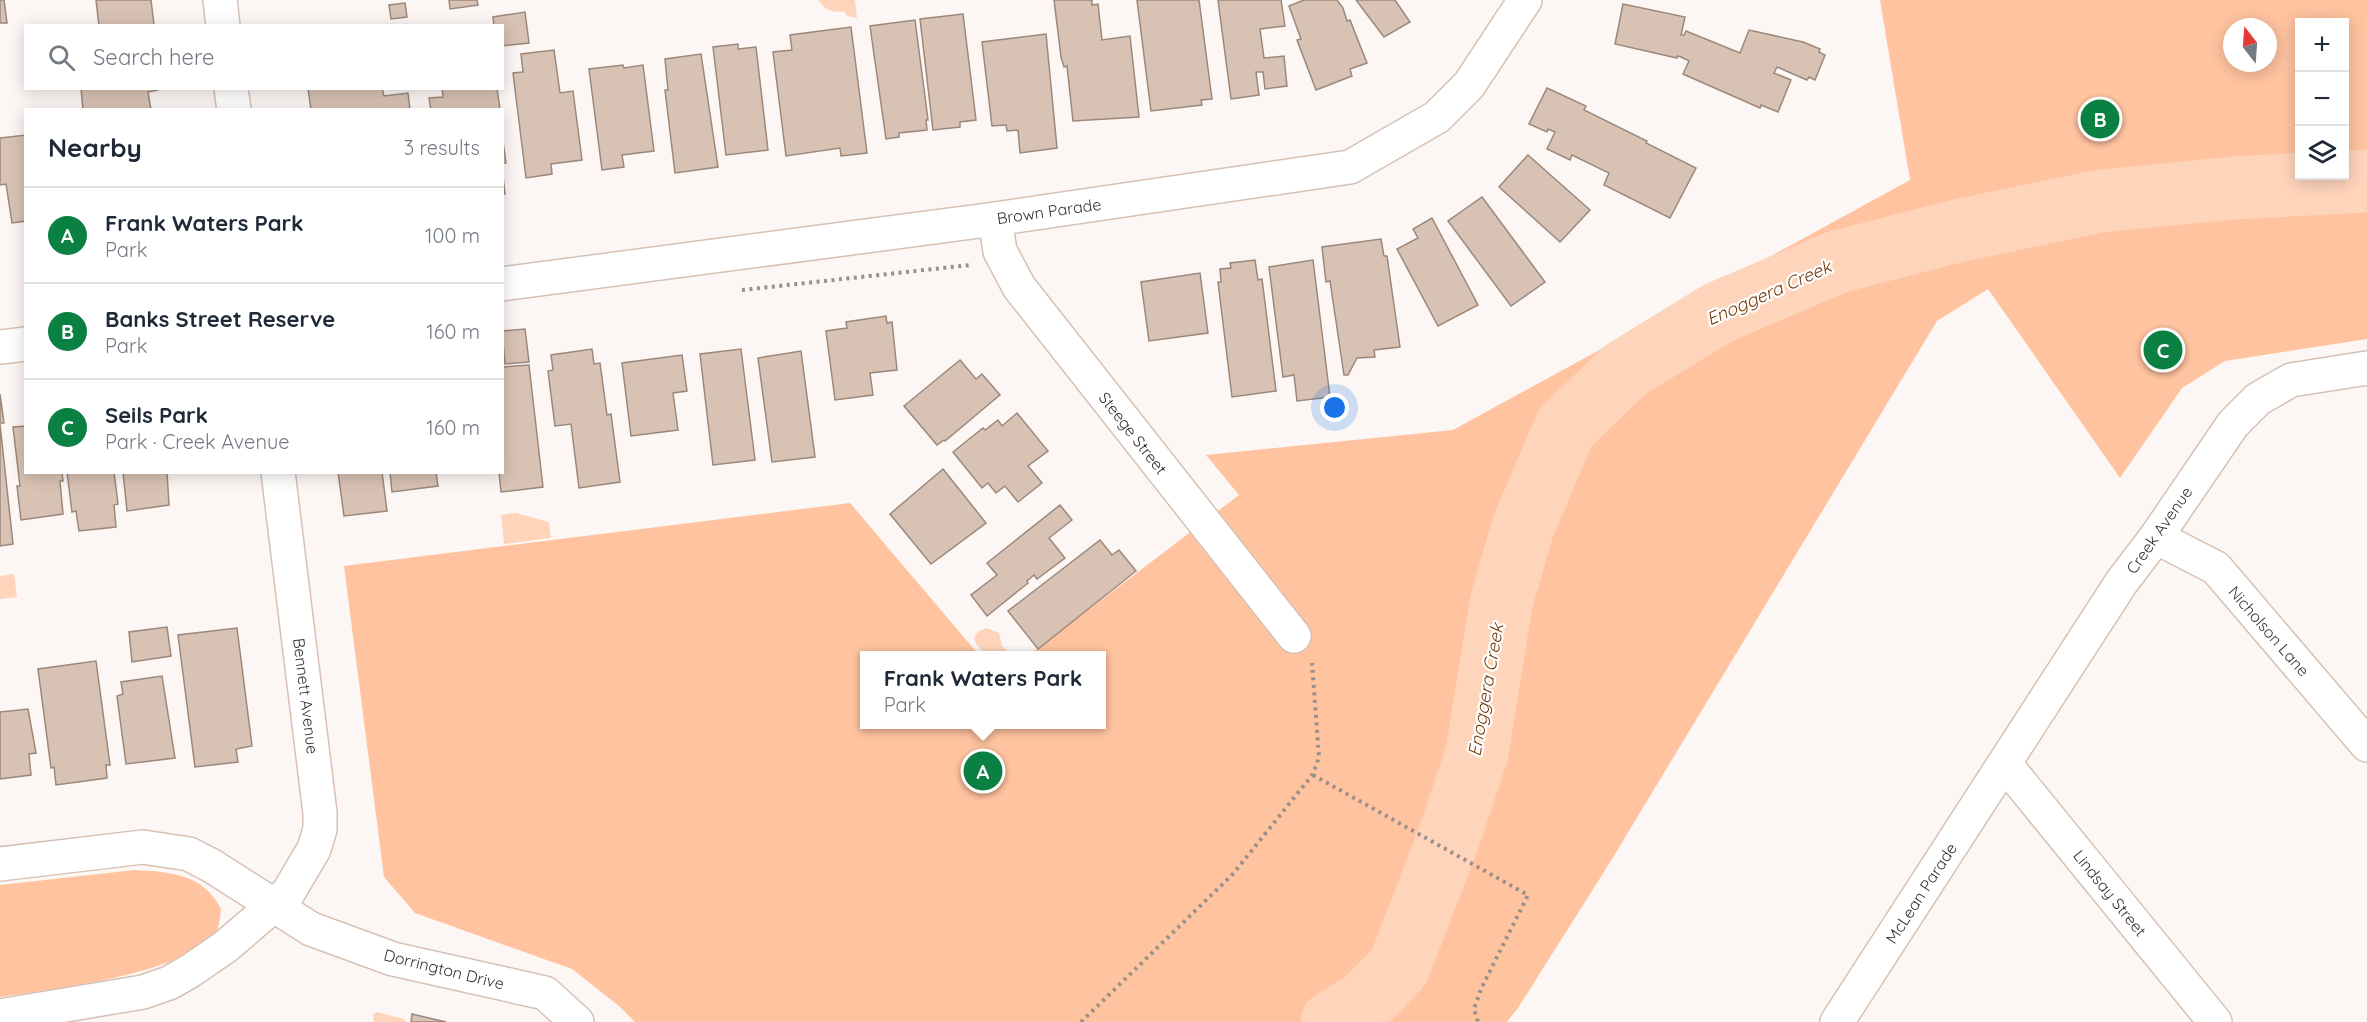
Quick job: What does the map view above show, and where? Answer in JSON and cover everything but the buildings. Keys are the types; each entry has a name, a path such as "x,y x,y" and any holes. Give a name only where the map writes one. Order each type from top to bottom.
{"street":[{"path":"220,0 223,24"},
{"name":"Brown Parade","path":"504,284 995,219 1350,167 1437,117 1469,85 1525,0"},
{"path":"231,90 234,108"},
{"name":"Steege Street","path":"995,219 1000,251 1019,287 1294,636"},
{"path":"0,346 24,344"},
{"name":"Creek Avenue","path":"2005,764 2121,584 2233,424 2258,399 2291,380 2367,368"},
{"name":"Bennett Avenue","path":"274,906 292,888 308,860 317,840 321,822 278,474"},
{"name":"Nicholson Lane","path":"2156,537 2216,568 2367,745"},
{"name":"McLean Parade","path":"1837,1022 2005,764"},
{"name":"Lindsay Street","path":"2005,764 2215,1022"},
{"name":"Dorrington Drive","path":"0,864 124,848 173,850 201,859 311,929 393,959 544,993 577,1022"},
{"path":"0,1016 132,994 169,983 218,952 274,906"}],"path":[{"path":"738,291 1005,261"},
{"path":"1082,1022 1233,874 1313,774 1319,757 1313,669 1311,660 1294,636"},
{"path":"1313,774 1528,895 1481,989 1474,1009 1478,1022"}],"shaded area":[{"path":"818,0 855,0 857,18 847,16 844,11 829,10"},
{"path":"1880,0 2367,0 2367,339 2225,361 2182,388 2120,478 1988,289 1937,321 1609,864 1507,1022 635,1022 619,1006 572,969 415,913 384,877 344,566 850,503 976,651 860,651 860,729 1106,729 1106,651 1034,651 1239,495 1206,455 1453,430 1910,180"},
{"path":"516,513 549,522 551,538 504,544 501,515"},
{"path":"14,574 17,597 0,599 0,576"},
{"path":"987,628 999,633 1002,646 1008,651 982,651 976,644 974,637 979,631"},
{"path":"135,870 174,874 205,888 221,909 216,933 197,949 145,970 81,985 0,997 0,885"},
{"path":"376,1012 404,1019 406,1022 374,1022 373,1015"}],"waterway":[{"name":"Enoggera Creek","path":"1332,1022 1366,1001 1399,967 1449,837 1477,753 1501,603 1523,527 1565,428 1625,370 1718,313 1837,262 1961,230 2101,201 2234,188 2367,181"}],"place":[{"name":"Banks Street Reserve","path":"2100,119"},
{"name":"Seils Park","path":"2163,350"},
{"name":"Frank Waters Park","path":"983,771"}]}
